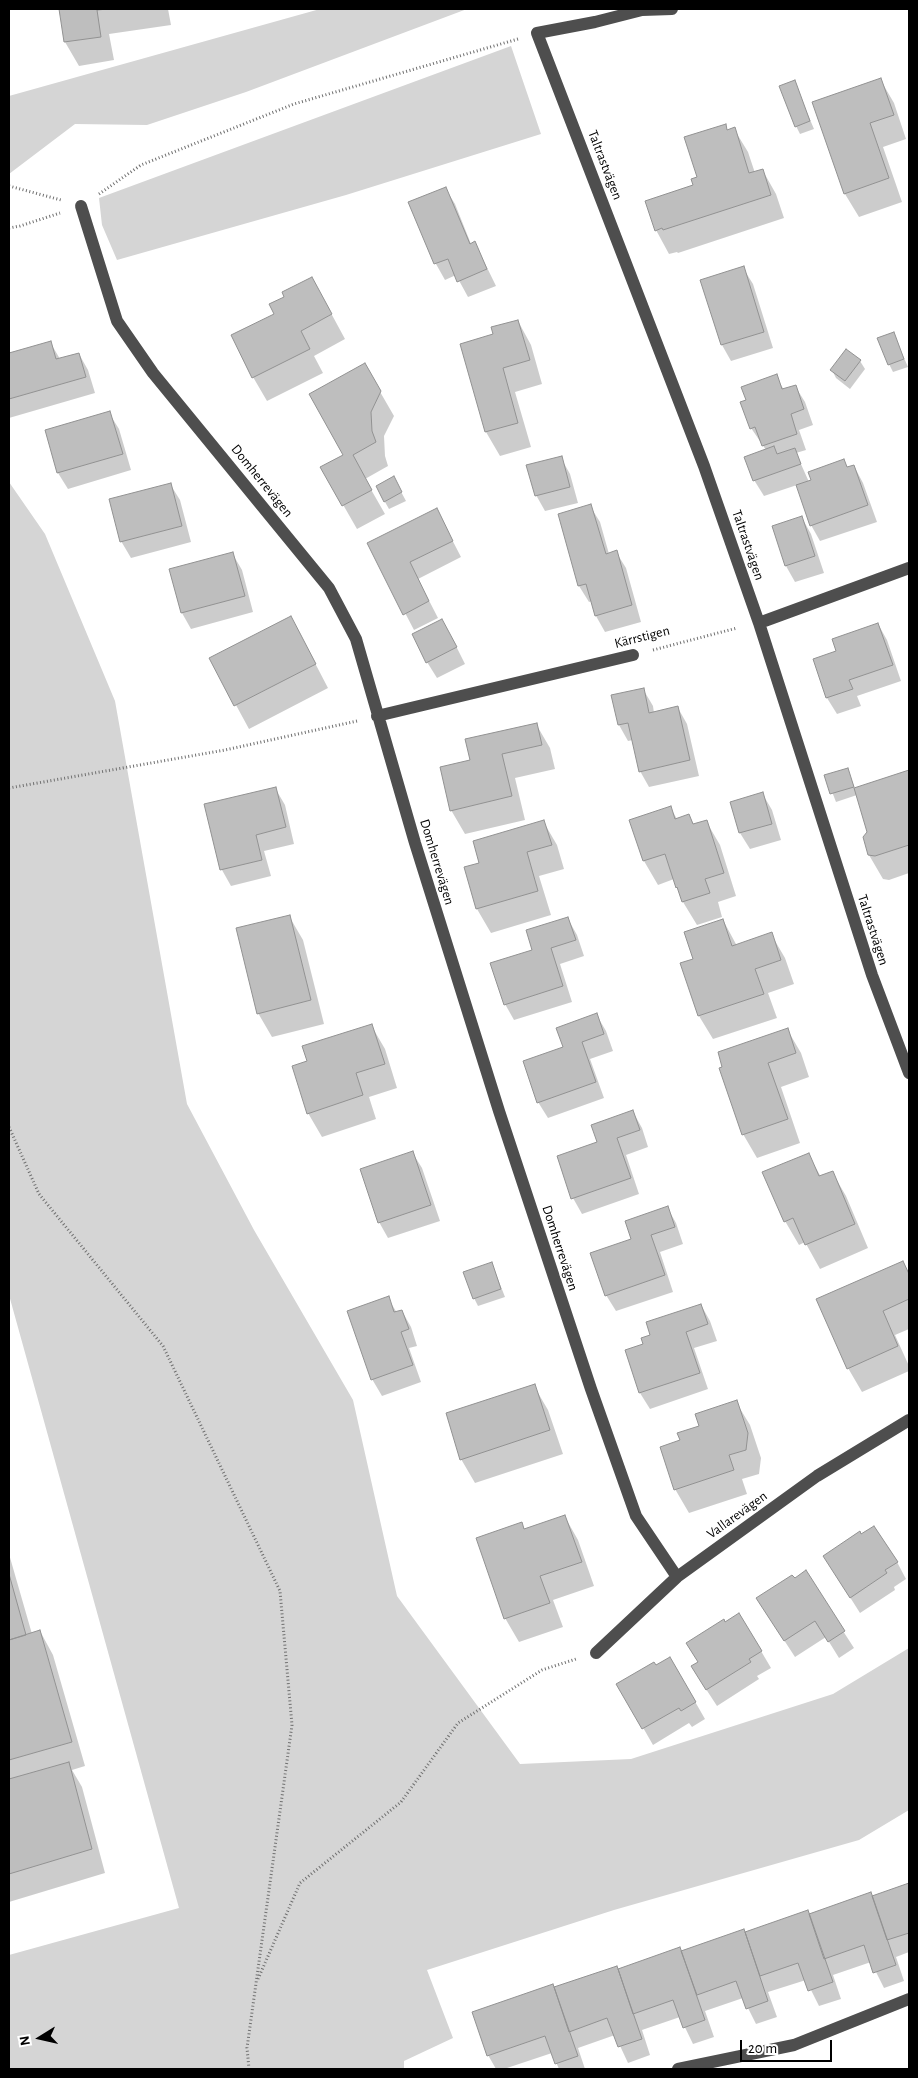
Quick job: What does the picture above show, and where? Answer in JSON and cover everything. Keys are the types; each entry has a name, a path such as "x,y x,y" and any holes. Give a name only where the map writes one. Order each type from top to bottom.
{"street":[{"path":"537,33 595,22 642,10 672,9"},
{"name":"Taltrastvägen","path":"537,33 704,466 759,623 872,975 909,1073"},
{"name":"Domherrevägen","path":"81,206 117,321 153,373 329,588 356,639 415,843 499,1111 591,1388 636,1516 677,1577"},
{"path":"759,623 909,568"},
{"name":"Kärrstigen","path":"377,716 634,655"},
{"name":"Vallarevägen","path":"596,1653 677,1577 817,1476 909,1420"},
{"path":"678,2069 794,2044 909,1999"}],"path":[{"path":"9,228 81,206 141,165 294,104 537,33"},
{"path":"9,186 81,206"},
{"name":"Kärrstigen","path":"634,655 759,623"},
{"path":"9,788 225,750 377,716"},
{"path":"9,1127 39,1194 163,1346 280,1591 292,1725 247,2048 249,2069"},
{"path":"256,1984 300,1883 401,1802 458,1723 542,1670 596,1653"}],"shaded area":[{"path":"320,9 467,9 246,92 147,125 75,124 9,174 9,96"},
{"path":"511,46 541,134 346,195 117,260 102,225 99,198"},
{"path":"9,482 45,534 115,701 187,1104 254,1230 353,1400 397,1596 520,1764 631,1759 833,1694 909,1648 909,1810 859,1840 614,1910 427,1970 453,2038 404,2061 404,2069 9,2069 9,1955 179,1908 9,1295"}],"building":[{"path":"59,9 108,9 97,10 101,37 64,42"},
{"path":"881,78 894,115 870,123 889,178 844,194 812,102"},
{"path":"795,80 810,121 795,127 779,86"},
{"path":"726,124 727,130 735,127 749,173 763,169 771,195 655,231 645,201 693,185 691,179 697,177 684,137"},
{"path":"446,187 470,244 475,241 487,269 457,282 448,259 434,264 408,202"},
{"path":"744,266 764,332 721,345 700,280"},
{"path":"312,277 332,314 301,331 310,349 252,378 231,335 274,314 269,304 284,297 282,292"},
{"path":"518,320 530,360 503,368 518,423 485,432 460,344 493,334 491,327"},
{"path":"894,332 904,359 888,365 877,338"},
{"path":"51,341 56,359 79,353 86,377 9,399 9,353"},
{"path":"846,349 861,360 845,381 830,370"},
{"path":"365,363 381,391 371,412 372,431 376,442 353,455 372,490 342,506 320,467 343,455 309,394"},
{"path":"777,374 782,389 796,385 804,409 791,414 797,434 762,446 755,427 750,429 740,402 746,400 741,387"},
{"path":"110,411 123,454 57,473 45,430"},
{"path":"774,446 777,454 795,448 801,464 753,481 744,457"},
{"path":"562,456 570,487 535,496 526,465"},
{"path":"844,459 847,467 854,465 868,505 810,526 796,485 811,480 808,472"},
{"path":"394,476 402,492 384,502 376,486"},
{"path":"171,483 182,526 120,542 109,499"},
{"path":"591,504 606,554 617,550 632,605 595,616 586,584 578,586 558,514"},
{"path":"437,508 453,541 410,562 429,601 403,615 367,543"},
{"path":"802,516 815,556 785,566 772,526"},
{"path":"233,552 245,596 181,613 169,569"},
{"path":"291,616 316,664 234,706 209,658"},
{"path":"442,619 457,647 426,663 412,634"},
{"path":"878,623 893,665 849,680 853,689 826,698 813,659 836,651 832,639"},
{"path":"644,688 649,713 678,706 690,760 639,772 628,723 618,725 611,695"},
{"path":"537,723 542,745 502,754 512,796 450,811 440,767 470,760 465,739"},
{"path":"848,768 854,787 830,794 824,775"},
{"path":"909,770 909,845 875,856 868,855 863,837 867,832 854,788"},
{"path":"276,787 286,827 256,835 262,860 220,870 204,804"},
{"path":"763,792 772,824 739,833 730,802"},
{"path":"671,806 675,819 689,814 693,824 707,820 724,873 705,879 710,893 682,902 665,854 643,861 629,820"},
{"path":"544,820 552,845 527,852 538,891 476,909 464,867 479,863 473,841"},
{"path":"290,915 311,1000 257,1014 236,928"},
{"path":"568,917 576,940 551,948 563,986 504,1005 490,963 532,950 526,930"},
{"path":"723,919 732,946 772,932 781,960 755,969 764,994 698,1016 680,963 693,959 684,932"},
{"path":"597,1013 604,1034 582,1042 596,1082 537,1103 523,1061 563,1047 556,1028"},
{"path":"372,1024 385,1064 356,1073 363,1095 307,1114 292,1066 307,1061 302,1046"},
{"path":"788,1028 796,1053 768,1063 788,1119 742,1135 719,1068 722,1067 718,1052"},
{"path":"633,1110 640,1130 617,1138 631,1178 571,1199 557,1156 597,1142 591,1125"},
{"path":"413,1151 431,1205 378,1223 360,1169"},
{"path":"809,1153 819,1176 833,1171 855,1224 805,1245 793,1218 784,1222 762,1172"},
{"path":"668,1206 675,1227 651,1235 665,1275 605,1296 590,1253 631,1239 625,1221"},
{"path":"903,1261 909,1274 909,1299 883,1311 898,1346 847,1369 816,1299"},
{"path":"492,1262 501,1289 473,1299 463,1272"},
{"path":"389,1296 394,1312 402,1310 409,1329 401,1332 413,1365 371,1380 347,1311"},
{"path":"701,1304 708,1324 686,1332 700,1373 639,1393 625,1350 643,1344 641,1338 650,1335 646,1322"},
{"path":"535,1384 550,1430 460,1460 446,1413"},
{"path":"737,1400 748,1433 746,1450 729,1455 734,1470 674,1490 660,1447 680,1440 677,1433 699,1426 695,1414"},
{"path":"565,1515 582,1562 540,1576 550,1603 504,1619 476,1538 522,1522 524,1529"},
{"path":"874,1526 898,1562 885,1570 887,1573 850,1598 823,1556 860,1531 861,1534"},
{"path":"806,1570 845,1631 828,1642 815,1621 784,1641 756,1598 792,1575 795,1578"},
{"path":"9,1574 26,1635 9,1640"},
{"path":"739,1613 762,1651 749,1659 751,1662 706,1690 691,1666 698,1662 686,1643 724,1619 725,1622"},
{"path":"40,1630 72,1742 9,1760 9,1640"},
{"path":"670,1657 696,1702 681,1711 679,1708 642,1729 616,1684 654,1662 656,1665"},
{"path":"69,1762 92,1849 9,1874 9,1779"},
{"path":"909,1883 909,1933 887,1940 872,1896"},
{"path":"871,1892 896,1965 873,1973 864,1945 824,1959 809,1914"},
{"path":"808,1910 833,1982 808,1991 798,1963 760,1976 745,1932"},
{"path":"744,1929 768,2001 746,2009 736,1981 697,1995 681,1951"},
{"path":"680,1947 705,2020 683,2028 673,2000 633,2014 618,1969"},
{"path":"617,1966 642,2039 618,2047 607,2018 569,2032 554,1987"},
{"path":"553,1984 578,2056 555,2064 545,2036 487,2056 472,2012"}]}
